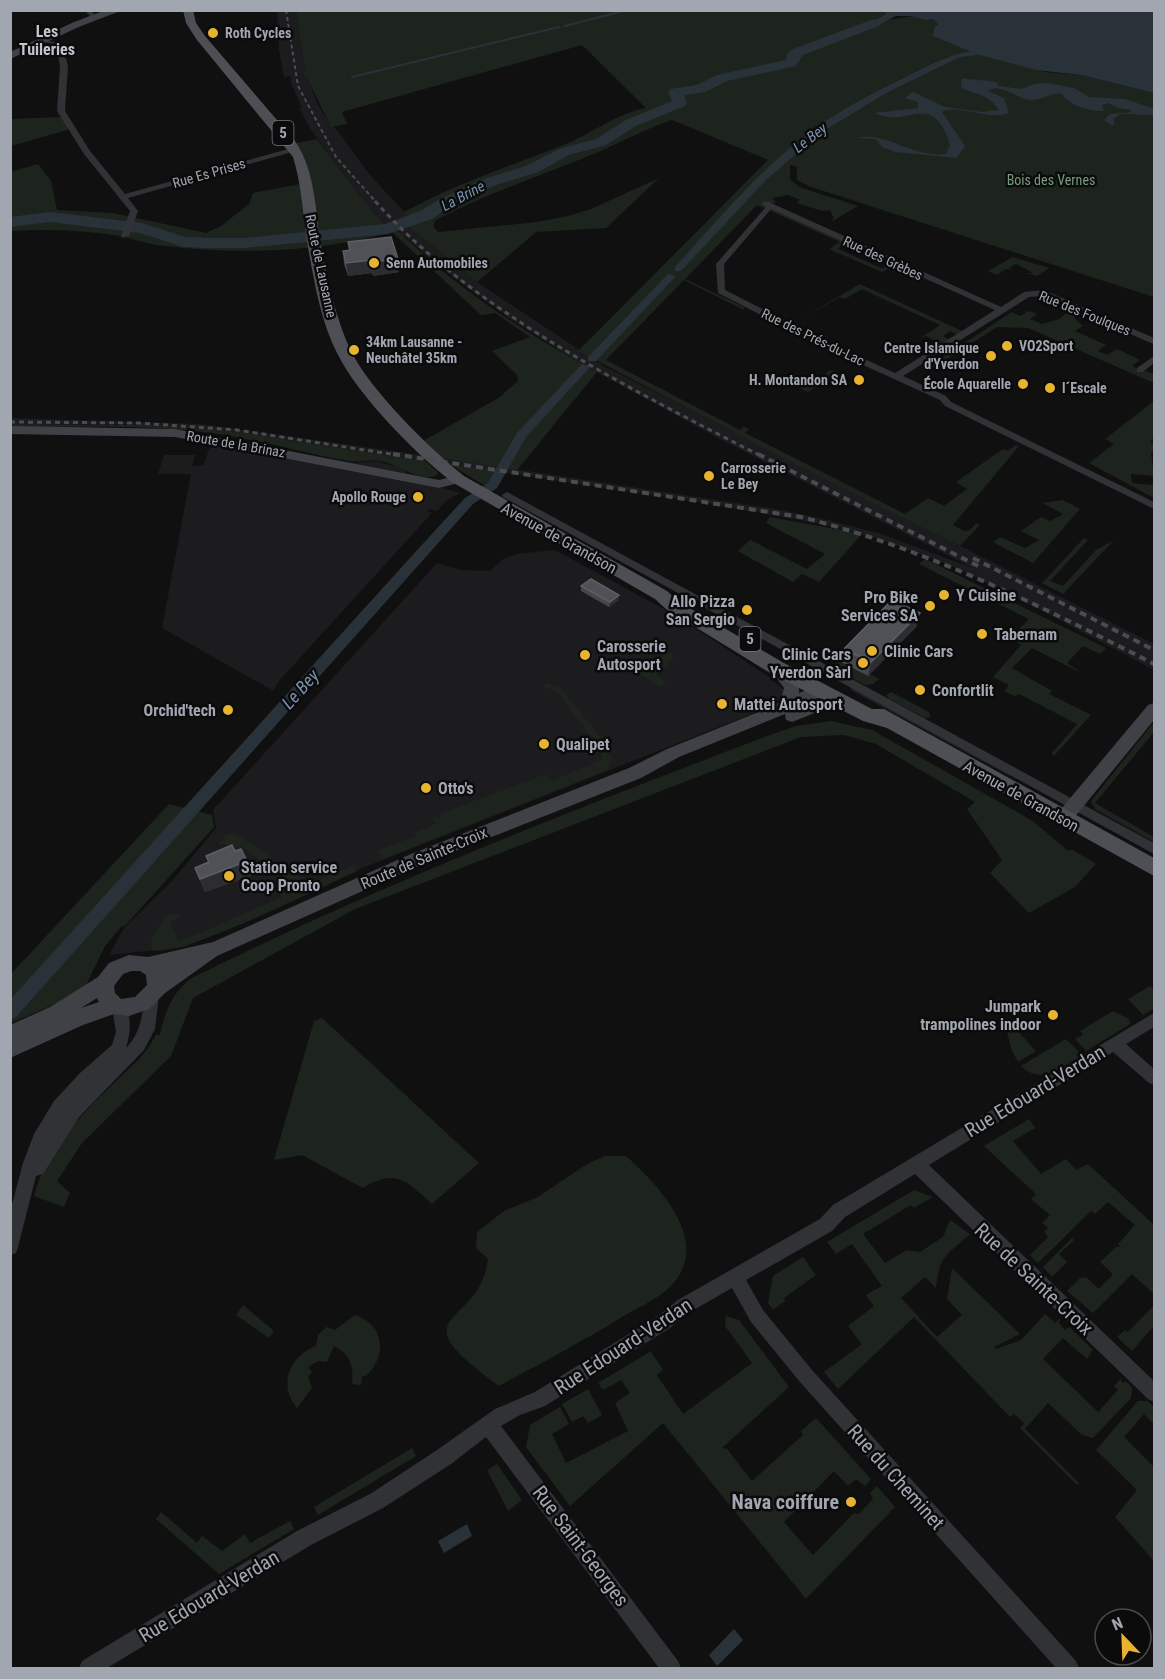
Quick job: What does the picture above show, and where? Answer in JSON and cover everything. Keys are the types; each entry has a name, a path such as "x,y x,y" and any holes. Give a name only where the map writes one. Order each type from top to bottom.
{"main road":[{"path":"10,56 47,41 90,13 119,10"},
{"name":"Route de Lausanne","path":"188,10 191,23 201,38 295,150 304,173 314,243 335,330 345,354 362,380 418,444 464,483"},
{"path":"24,39 47,41"},
{"name":"Route de la Brinaz","path":"10,430 120,430 175,433 439,484 464,483"},
{"name":"Avenue de Grandson","path":"464,483 501,498 662,595 672,605 777,668 830,692"},
{"name":"Avenue de Grandson","path":"662,595 678,599 870,716 889,722 1069,812 1155,868"},
{"name":"5","path":"777,668 792,687 788,706"},
{"name":"Route de Sainte-Croix","path":"635,773 673,753 788,706 830,692"},
{"name":"Route de Sainte-Croix","path":"154,992 216,949 417,859 635,773 671,762 830,692"},
{"path":"1069,812 1155,709"},
{"name":"Route de Sainte-Croix","path":"149,965 216,949"},
{"path":"10,1049 77,1018 117,1006 137,1006 154,992 157,975 149,965 141,963 124,965 110,974 104,983 18,1032"},
{"path":"104,983 104,994 117,1006"}],"street":[{"path":"47,41 59,44 64,66 61,111 71,129 134,211 134,217 125,237"},
{"name":"Rue Es Prises","path":"122,197 295,150"},
{"name":"Rue des Grèbes","path":"766,207 1001,310"},
{"name":"Rue des Prés-du-Lac","path":"766,207 720,264 721,291 895,377 943,398 948,404 1155,506"},
{"name":"Rue des Foulques","path":"895,377 1026,294 1040,292 1155,341"},
{"path":"1140,370 1155,359"},
{"path":"501,498 1069,812 1155,849"},
{"path":"22,1201 45,1154 73,1112 139,1045 147,1029 154,992"},
{"path":"10,1247 42,1134 60,1106 118,1049 124,1032 117,1006"},
{"name":"Rue Edouard-Verdan","path":"89,1668 304,1538 333,1526 489,1425 527,1402 539,1400 734,1276 826,1226 839,1211 1155,1019"},
{"path":"1114,1043 1155,1078"},
{"name":"Rue de Sainte-Croix","path":"916,1164 1155,1393"},
{"name":"Rue du Cheminet","path":"734,1276 757,1316 806,1376 1069,1668"},
{"name":"Rue Saint-Georges","path":"489,1425 671,1668"}],"shaded area":[{"path":"884,10 1154,11 1154,93 1081,75 1036,70 979,55 933,36 935,26 938,24 933,19 896,16 880,24 872,22 886,14"},
{"path":"277,11 296,11 305,73 318,105 331,126 334,126 370,175 408,216 403,220 385,224 368,206 311,130 299,108 302,108 291,83 291,76 284,77 279,50"},
{"path":"962,78 994,82 998,83 998,86 1022,89 1034,84 1047,83 1074,88 1089,97 1125,99 1154,109 1154,115 1120,114 1113,119 1115,123 1112,126 1104,120 1110,114 1128,113 1132,110 1118,108 1108,103 1102,105 1104,111 1086,109 1069,102 1062,94 1029,100 998,88 988,91 1004,98 1009,113 992,115 955,109 942,112 965,146 957,158 895,152 882,147 876,139 857,138 878,138 921,152 946,154 950,145 943,128 935,118 927,114 887,117 875,113 918,108 918,102 905,98 913,92 945,107 982,112 999,110 987,98 961,88"},
{"path":"408,226 477,282 602,365 1154,644 1154,670 952,566 879,539 826,525 712,504 237,432 124,424 11,424 11,418 200,424 429,456 776,509 881,534 973,568 722,440 580,363 509,318 432,261 398,230"},
{"path":"219,439 344,464 376,461 405,469 409,480 461,493 447,500 437,511 428,509 427,511 432,513 278,682 274,691 162,628 191,474 158,474 164,455 195,455 192,466 203,466 209,450"},
{"path":"555,550 677,616 769,677 784,690 780,699 769,707 360,869 185,947 109,955 124,928 171,882 216,828 213,810 437,563 461,570 490,571 503,559 517,554"},
{"path":"467,1524 472,1536 444,1553 438,1541"},
{"path":"734,1629 743,1640 717,1666 709,1655"}],"green space":[{"name":"Bois des Vernes","path":"296,11 884,11 886,14 873,22 915,16 924,17 938,23 935,26 979,55 1045,72 1081,75 1154,93 1154,297 811,187 797,180 797,167 790,165 790,179 799,187 858,206 831,222 834,218 830,210 823,211 799,204 797,202 800,200 788,195 772,198 776,202 771,204 845,242 838,249 881,268 893,266 882,272 829,249 840,242 757,205 685,279 744,307 744,310 684,280 606,360 738,429 741,430 743,426 749,429 745,433 905,514 928,498 944,506 967,489 956,482 1003,449 1007,451 1016,445 1019,446 953,525 964,531 970,530 976,523 980,525 960,546 799,466 578,351 768,160 672,120 436,220 433,226 438,232 537,222 591,209 659,178 606,228 536,232 477,282 408,226 398,230 442,271 492,308 544,342 597,372 517,470 429,456 418,444 500,397 518,381 517,375 492,351 530,337 495,313 481,315 392,232 365,239 308,248 250,251 193,249 79,231 11,231 11,224 27,220 57,220 60,214 11,218 11,172 38,164 51,181 57,210 113,213 206,233 221,226 249,204 253,193 306,183 291,144 317,139 368,206 385,224 408,217 404,212 444,192 576,140 615,119 646,108 582,45 342,112 347,124 331,127 307,78 303,75 305,73"},
{"path":"64,117 71,129 11,146 10,119"},
{"path":"1013,257 1049,268 1037,276 1027,273 1033,273 1016,264 1009,268 1013,270 1006,269 997,275 988,271"},
{"path":"860,284 962,331 957,335 950,331 943,336 950,340 937,348 940,343 926,336 919,339 940,325 862,289 845,299 840,297 798,320"},
{"path":"1073,308 1080,311 1077,313 1082,316 1074,318 1083,326 1075,331 1106,345 1098,351 1107,355 1117,349 1140,360 1132,366 1154,374 1154,383 1028,328 997,327 927,372 923,370 1012,312 1020,316 1029,311 1037,314 1030,319 1042,324 1059,319"},
{"path":"830,370 839,373 808,392 782,379 796,374 816,382"},
{"path":"1154,401 1154,437 1150,442 1154,444 1154,450 1151,453 1154,476 1131,474 1132,483 1152,485 1154,483 1154,498 1089,463 1114,444 1105,439"},
{"path":"10,424 150,425 237,432 425,461 438,472 436,476 429,477 415,475 381,461 349,461 246,439 186,430 11,427"},
{"path":"451,465 497,471 492,483 487,487"},
{"path":"1063,500 1080,509 1033,563 993,542 1000,537 1025,548 1039,540 1021,531 1041,517 1050,521 1063,514 1042,503"},
{"path":"770,517 862,534 819,582 802,574 793,582 738,551 750,540 807,569 825,554 766,523"},
{"path":"1084,538 1088,540 1050,581 1063,586 1096,550 1114,540 1063,594 1042,583"},
{"path":"925,559 1106,648 1100,654 1083,646 1067,663 1083,674 1032,648 1012,668 1052,691 1049,694 1091,715 1054,756 1052,753 1077,724 1019,694 1015,696 1004,691 1009,685 993,677 1021,645 1010,638 1029,619 919,564"},
{"path":"672,651 673,660 656,675 666,682 660,687 638,672 640,664"},
{"path":"838,660 843,660 867,676 870,674 879,679 873,684 865,685 836,669 834,664"},
{"path":"545,683 559,687 607,745 612,759 609,767 602,772 383,859 378,850 416,836 415,832 436,824 433,817 439,818 442,813 546,774 551,781 601,760 602,752 557,691 545,687"},
{"path":"851,687 1007,772 1010,776 851,690"},
{"path":"891,692 929,712 931,717 925,718 889,699 886,695"},
{"path":"831,721 872,730 1033,821 1067,850 1073,850 1096,864 1075,887 1029,913 990,873 1002,860 967,809 975,802 876,744 844,735 801,737 355,909 193,998 171,1056 82,1143 57,1181 70,1193 64,1207 34,1196 46,1165 64,1137 86,1111 140,1057 156,1035 160,1035 170,1003 179,990 192,978 334,911 478,849 770,735 796,726"},
{"path":"1154,722 1154,732 1095,803 1154,837 1154,842 1095,809 1091,801"},
{"path":"169,804 212,815 214,827 105,946 86,985 55,1004 11,1023 10,975"},
{"path":"234,833 311,884 354,865 357,871 220,933 167,950 152,950 151,939 166,915 178,914 180,918 169,922 179,942 282,897 280,894 291,889 278,866 267,870 258,858 247,850 218,844 226,835"},
{"path":"1150,986 1154,990 1154,1008 1143,1015 1128,999"},
{"path":"1113,1011 1129,1019 1130,1024 1086,1051 1075,1039 1083,1035 1080,1031"},
{"path":"322,1018 479,1163 432,1204 408,1183 400,1180 384,1179 363,1188 302,1155 274,1160 314,1021"},
{"path":"1015,1028 1036,1051 1018,1062 1012,1051 1007,1032"},
{"path":"1066,1039 1082,1055 1052,1073 1036,1074 1021,1066"},
{"path":"1029,1119 1035,1128 1013,1141 1041,1174 1066,1159 1076,1170 1088,1164 1154,1225 1154,1294 1132,1274 1093,1313 1067,1291 1080,1278 1086,1277 1099,1289 1113,1274 1100,1262 1116,1247 1120,1247 1118,1244 1135,1225 1108,1202 1095,1214 1091,1211 1038,1263 1030,1255 1048,1237 1044,1232 1048,1228 1042,1223 1050,1215 1031,1199 1036,1194 984,1146"},
{"path":"605,1156 626,1156 666,1199 677,1216 684,1234 686,1252 682,1270 670,1287 659,1296 499,1386 451,1344 447,1331 450,1321 482,1282 488,1259 476,1248 477,1232 504,1211 538,1197 587,1164"},
{"path":"914,1190 933,1197 914,1208 911,1205 863,1234 885,1263 907,1250 920,1252 943,1237 950,1220 970,1234 945,1257 939,1269 936,1288 925,1277 901,1298 937,1337 962,1315 947,1299 952,1268 1020,1334 994,1347 996,1349 1021,1340 1045,1314 1055,1323 1060,1318 1059,1323 1065,1330 1069,1327 1093,1350 1087,1359 1063,1338 1043,1359 1098,1412 1118,1390 1114,1386 1122,1377 1121,1381 1124,1383 1126,1381 1132,1388 1131,1398 1093,1438 1082,1435 1048,1403 1025,1429 1079,1483 1077,1485 1020,1428 1024,1423 1014,1414 1010,1417 914,1317 838,1389 824,1372 862,1344 848,1326 874,1306 866,1295 882,1286 852,1244 836,1254 827,1242"},
{"path":"1072,1238 1074,1240 1059,1254 1067,1262 1052,1277 1043,1267"},
{"path":"803,1257 816,1275 784,1298 785,1301 773,1310 768,1303 773,1276"},
{"path":"243,1305 274,1331 269,1338 236,1315"},
{"path":"1154,1305 1154,1326 1132,1351 1117,1337 1125,1330 1128,1332"},
{"path":"355,1315 372,1326 380,1341 378,1359 373,1368 366,1376 362,1376 361,1385 352,1384 350,1361 334,1346 327,1362 318,1361 308,1367 312,1372 308,1377 312,1388 297,1408 288,1390 289,1372 293,1364 299,1357 316,1346 318,1335 326,1327 335,1330"},
{"path":"726,1316 739,1320 789,1387 722,1448 727,1449 752,1481 803,1435 801,1431 816,1418 871,1479 865,1486 856,1479 848,1486 834,1471 784,1522 813,1555 854,1513 859,1514 873,1499 870,1493 877,1486 895,1507 806,1599 663,1423 570,1506 526,1447 530,1425 560,1407 569,1424 552,1434 566,1463 628,1431 615,1403 630,1393 621,1380 603,1390 598,1383 653,1350 651,1352 663,1370 657,1375 683,1414 752,1363 725,1326"},
{"path":"588,1389 602,1415 588,1423 583,1416 572,1422 562,1404"},
{"path":"1138,1401 1148,1401 1154,1408 1154,1424 1144,1414 1124,1437 1154,1467 1154,1561 1115,1517 1137,1490 1096,1450"},
{"path":"412,1448 416,1456 318,1515 314,1507"},
{"path":"497,1464 522,1500 508,1511 487,1470"},
{"path":"161,1512 197,1543 202,1536 222,1551 245,1534 250,1543 290,1521 294,1529 219,1574 156,1519"}],"building":[{"path":"391,237 398,259 346,263 343,251 350,250 348,242"},
{"path":"591,579 619,595 610,602 581,586"},
{"path":"892,600 920,613 871,662 844,649"},
{"path":"232,845 235,851 241,849 247,861 200,879 195,868 209,862 206,856"}],"waterway":[{"path":"565,26 627,10"},
{"name":"La Brine","path":"10,222 50,217 142,228 183,242 206,243 244,243 388,229 426,215 446,202 490,182 532,169 564,152 601,142 631,123 680,103 675,92 700,89 722,78 791,63 794,60 794,54 798,52 874,23"},
{"path":"352,77 559,27"},
{"name":"Le Bey","path":"678,269 762,179 817,131 850,109 886,90 958,55 974,53"},
{"name":"Le Bey","path":"592,359 671,276"},
{"name":"Le Bey","path":"10,1012 423,551 469,501 493,485 521,435 586,366"},
{"name":"Le Bey","path":"10,1009 14,1008"}],"railway":[{"path":"286,10 298,86 336,157 376,202"},
{"path":"375,201 414,241 458,278 505,312 607,375 761,456"},
{"path":"10,422 138,423 237,430 403,456"},
{"path":"393,454 801,517 893,545 982,580 1154,664"},
{"path":"758,454 980,567"},
{"path":"973,558 1154,650"}],"place":[{"name":"Roth Cycles","path":"213,33"},
{"name":"Senn Automobiles","path":"374,263"},
{"name":"VO2Sport","path":"1007,346"},
{"name":"34km Lausanne - Neuchâtel 35km","path":"354,350"},
{"name":"Centre Islamique d'Yverdon","path":"991,356"},
{"name":"H. Montandon SA","path":"859,380"},
{"name":"École Aquarelle","path":"1023,384"},
{"name":"l´Escale","path":"1050,388"},
{"name":"Carrosserie Le Bey","path":"709,476"},
{"name":"Apollo Rouge","path":"418,497"},
{"name":"Y Cuisine","path":"944,595"},
{"name":"Pro Bike Services SA","path":"930,606"},
{"name":"Allo Pizza San Sergio","path":"747,610"},
{"name":"Tabernam","path":"982,634"},
{"name":"Clinic Cars","path":"872,651"},
{"name":"Carosserie Autosport","path":"585,655"},
{"name":"Clinic Cars Yverdon Sàrl","path":"863,663"},
{"name":"Confortlit","path":"920,690"},
{"name":"Mattei Autosport","path":"722,704"},
{"name":"Orchid'tech","path":"228,710"},
{"name":"Qualipet","path":"544,744"},
{"name":"Otto's","path":"426,788"},
{"name":"Station service Coop Pronto","path":"229,876"},
{"name":"Jumpark trampolines indoor","path":"1053,1015"},
{"name":"Nava coiffure","path":"851,1502"}],"district":[{"name":"Les Tuileries","path":"47,40"}]}
